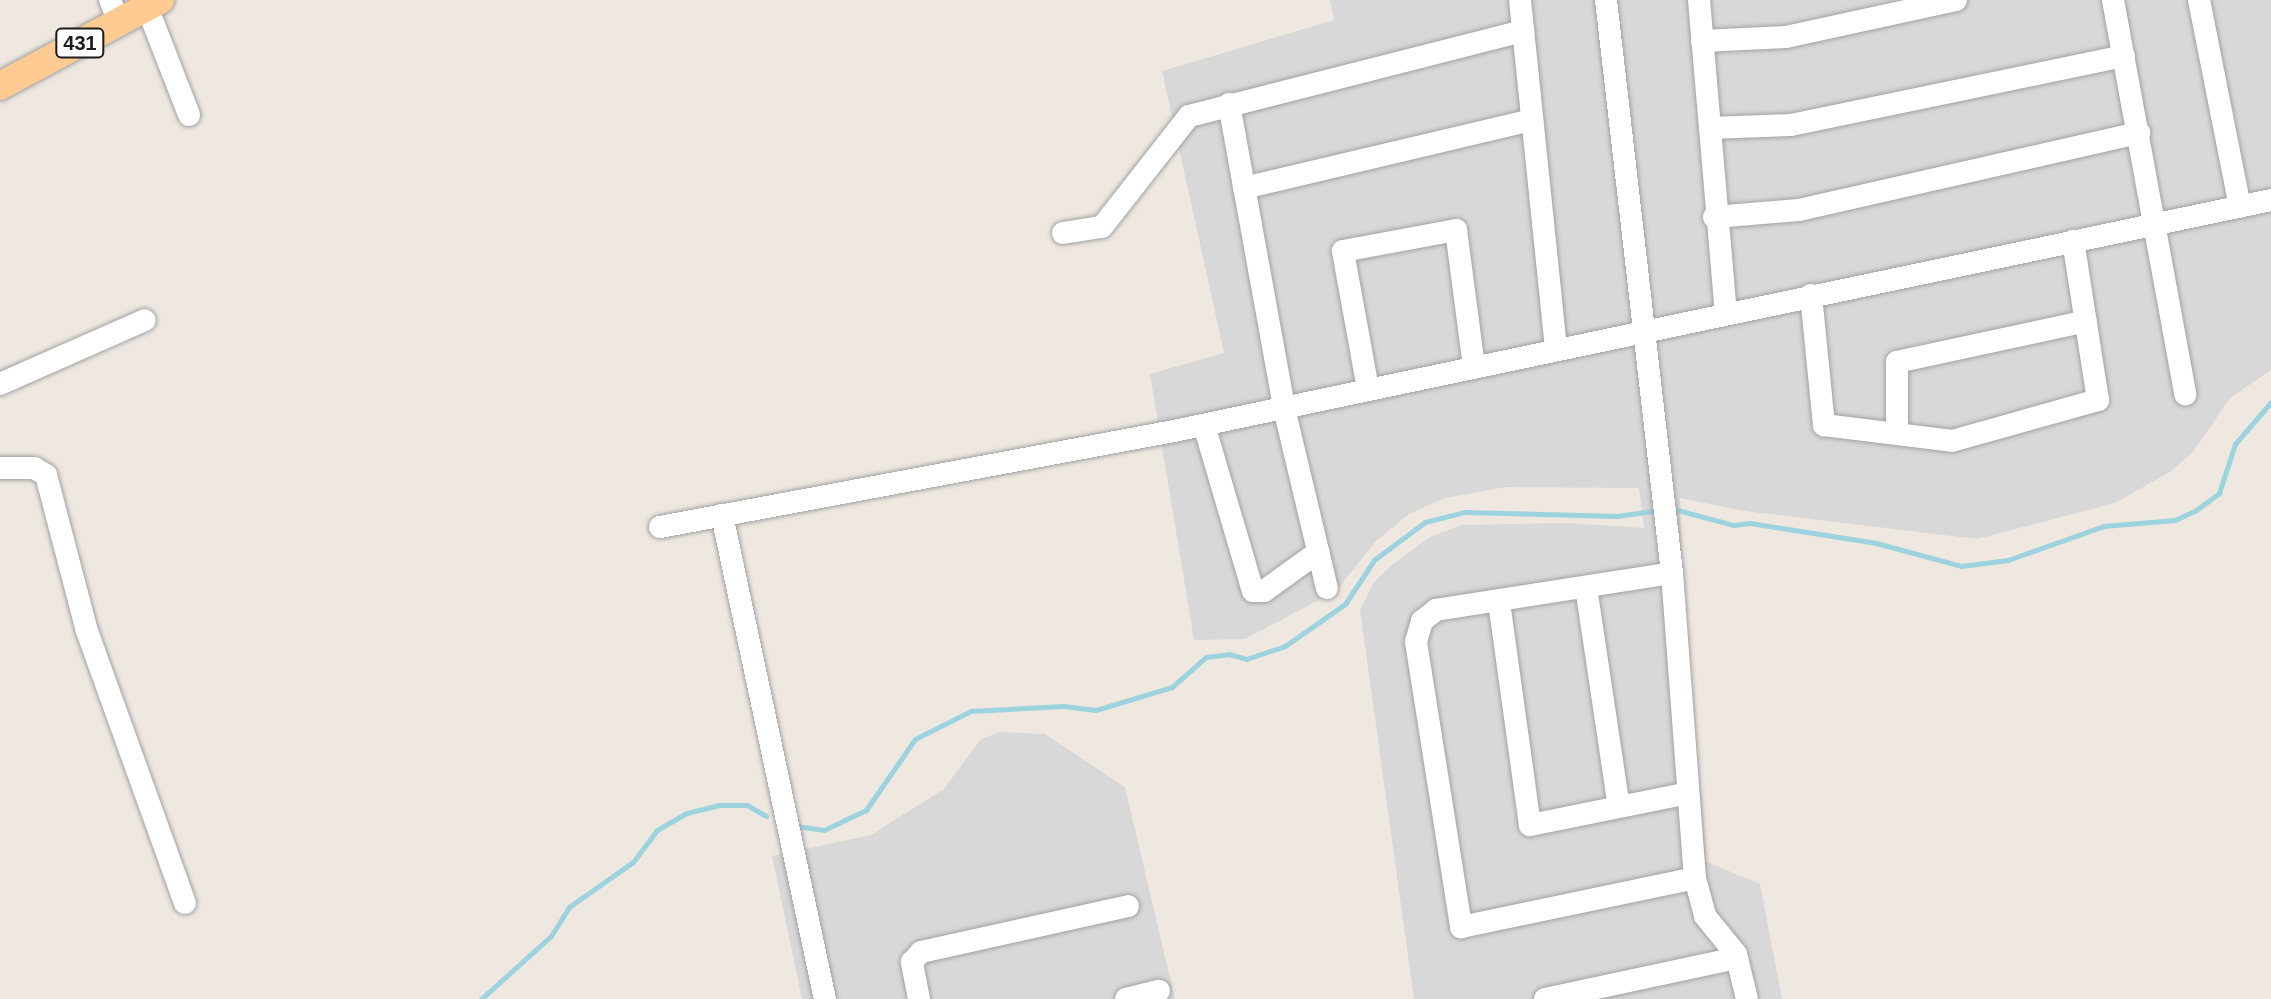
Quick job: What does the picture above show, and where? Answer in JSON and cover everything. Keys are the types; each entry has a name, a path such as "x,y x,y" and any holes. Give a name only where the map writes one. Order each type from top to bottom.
{"main road":[{"name":"431","path":"0,86 114,11 154,4"}],"street":[{"path":"1520,0 1556,349"},
{"path":"1606,0 1672,573 1695,878 1705,916 1737,958 1747,999"},
{"path":"1699,0 1714,217 1726,313"},
{"path":"1702,41 1786,37 1956,0"},
{"path":"2113,0 2185,394"},
{"path":"2199,0 2240,207"},
{"path":"154,4 189,115"},
{"path":"1063,233 1102,227 1182,121 1229,104 1523,31"},
{"path":"1710,128 1791,125 2124,56"},
{"path":"1229,104 1284,408 1327,588"},
{"path":"1244,188 1532,120"},
{"path":"1714,217 1799,210 2139,133"},
{"path":"660,527 1204,425 1642,330 2271,200"},
{"path":"1368,389 1343,251 1456,230 1474,366"},
{"path":"1811,295 1824,425 1952,441 2098,400 2073,241"},
{"path":"0,384 145,320"},
{"path":"1897,433 1897,362 2086,321"},
{"path":"1204,425 1253,591 1264,591 1318,552"},
{"path":"0,468 34,468 46,475 87,631 185,903"},
{"path":"722,515 825,999"},
{"path":"1672,573 1436,610 1422,621 1416,642 1461,927 1695,878"},
{"path":"1586,587 1619,807"},
{"path":"1499,602 1530,825 1688,793"},
{"path":"919,999 912,962 921,952 1128,906"},
{"path":"1545,999 1737,958"},
{"path":"1126,999 1159,991"}],"shaded area":[{"path":"1330,0 2271,0 2271,370 2230,398 2193,452 2170,472 2115,503 1977,539 1744,511 1680,498 1683,596 1707,862 1760,884 1782,999 1414,999 1360,610 1374,582 1430,537 1461,525 1567,523 1644,528 1639,488 1506,487 1445,498 1409,514 1375,542 1336,591 1245,639 1194,640 1150,374 1224,353 1162,71 1334,20"},
{"path":"1000,732 1045,734 1125,787 1175,999 802,999 772,856 871,835 944,789 981,739"}],"waterway":[{"path":"1670,508 1733,525 1750,523 1876,543 1961,566 2008,560 2104,526 2175,520 2196,510 2219,493 2235,444 2271,402"},
{"path":"796,826 824,830 866,810 915,739 971,711 1063,706 1096,710 1172,687 1206,657 1229,654 1246,659 1285,646 1345,604 1374,560 1425,522 1464,512 1617,516 1660,510"},
{"path":"481,999 551,936 569,907 633,862 657,830 687,813 718,805 747,805 766,816"}]}
